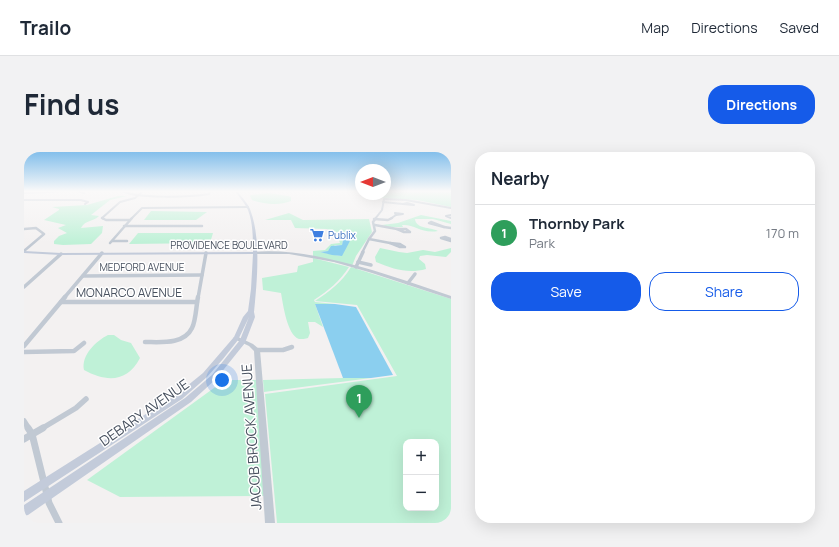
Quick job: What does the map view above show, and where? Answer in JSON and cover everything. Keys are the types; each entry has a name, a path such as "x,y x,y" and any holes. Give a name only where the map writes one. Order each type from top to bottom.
{"main road":[{"name":"DEBARY AVENUE","path":"24,511 188,400 214,378 240,340 252,318 254,253 252,222 248,208"},
{"name":"PROVIDENCE BOULEVARD","path":"24,251 61,254 254,253"},
{"name":"DEBARY AVENUE","path":"24,496 179,397 205,375 240,340"}],"street":[{"path":"113,208 102,218 106,220 130,220"},
{"path":"127,241 111,242 139,210 144,208"},
{"path":"356,267 369,239 375,231 375,225 373,222 374,219 382,208"},
{"path":"374,219 388,220 396,215"},
{"path":"444,227 435,223 429,223 433,225 444,227 451,228"},
{"path":"375,225 397,229"},
{"path":"124,226 202,226"},
{"path":"24,229 36,228 44,234 24,251"},
{"path":"369,239 390,243"},
{"path":"24,346 102,253"},
{"path":"145,342 167,342 178,340 185,337 192,328 206,253"},
{"name":"PROVIDENCE BOULEVARD","path":"254,253 293,254 356,267 451,298"},
{"path":"24,287 61,254"},
{"path":"358,262 371,265"},
{"path":"408,283 415,274"},
{"name":"MEDFORD AVENUE","path":"83,276 202,275"},
{"name":"MONARCO AVENUE","path":"60,302 197,302"},
{"name":"JACOB BROCK AVENUE","path":"240,340 251,345 257,350 270,523"},
{"path":"24,352 70,352 78,349 84,343"},
{"path":"257,350 283,350 292,347"},
{"path":"24,439 76,408 86,399"},
{"path":"24,421 32,434 49,502 59,523"}],"green space":[{"path":"57,208 99,208 91,215 99,216 83,225 81,228 103,226 102,233 91,244 54,244 54,241 59,236 67,233 58,228 66,225 44,220 59,209"},
{"path":"151,211 207,212 196,220 144,220"},
{"path":"289,213 303,220 369,219 372,232 356,256 352,266 313,257 313,251 325,250 331,244 340,243 337,236 329,230 295,228 291,220 265,220","holes":["340,236 350,241 340,256 320,252 328,251 335,245 342,245 343,240"]},
{"path":"421,215 451,221 451,224 433,219 415,219 418,225 438,231 432,232 407,225 402,225 403,227 388,227 382,225 398,223"},
{"path":"138,233 213,233 210,243 129,244"},
{"path":"380,248 407,253 423,250 435,252 451,248 451,252 446,257 427,255 420,256 419,259 425,264 426,269 407,271 395,269 376,262 375,257"},
{"path":"313,258 349,267 342,277 314,300 315,302 335,304 315,304 323,327 315,322 308,322 310,333 308,338 299,339 291,332 284,311 281,293 263,290 262,278 297,272 298,266 313,262"},
{"path":"351,267 451,299 451,523 277,523 265,394 397,376 357,305 315,301 344,277"},
{"path":"108,335 114,335 121,340 131,343 140,358 129,372 115,378 100,377 84,370 85,359 90,349"},
{"path":"371,378 264,392 263,380"},
{"path":"225,380 257,380 264,496 120,497 87,480"}],"water":[{"path":"340,235 348,237 350,241 342,256 320,252 328,251 331,246 342,245 343,240"},
{"path":"315,304 335,304 356,307 393,375 371,378 343,378"}],"place":[{"name":"Publix","path":"317,235"},
{"name":"Thornby Park","path":"359,418"}]}
